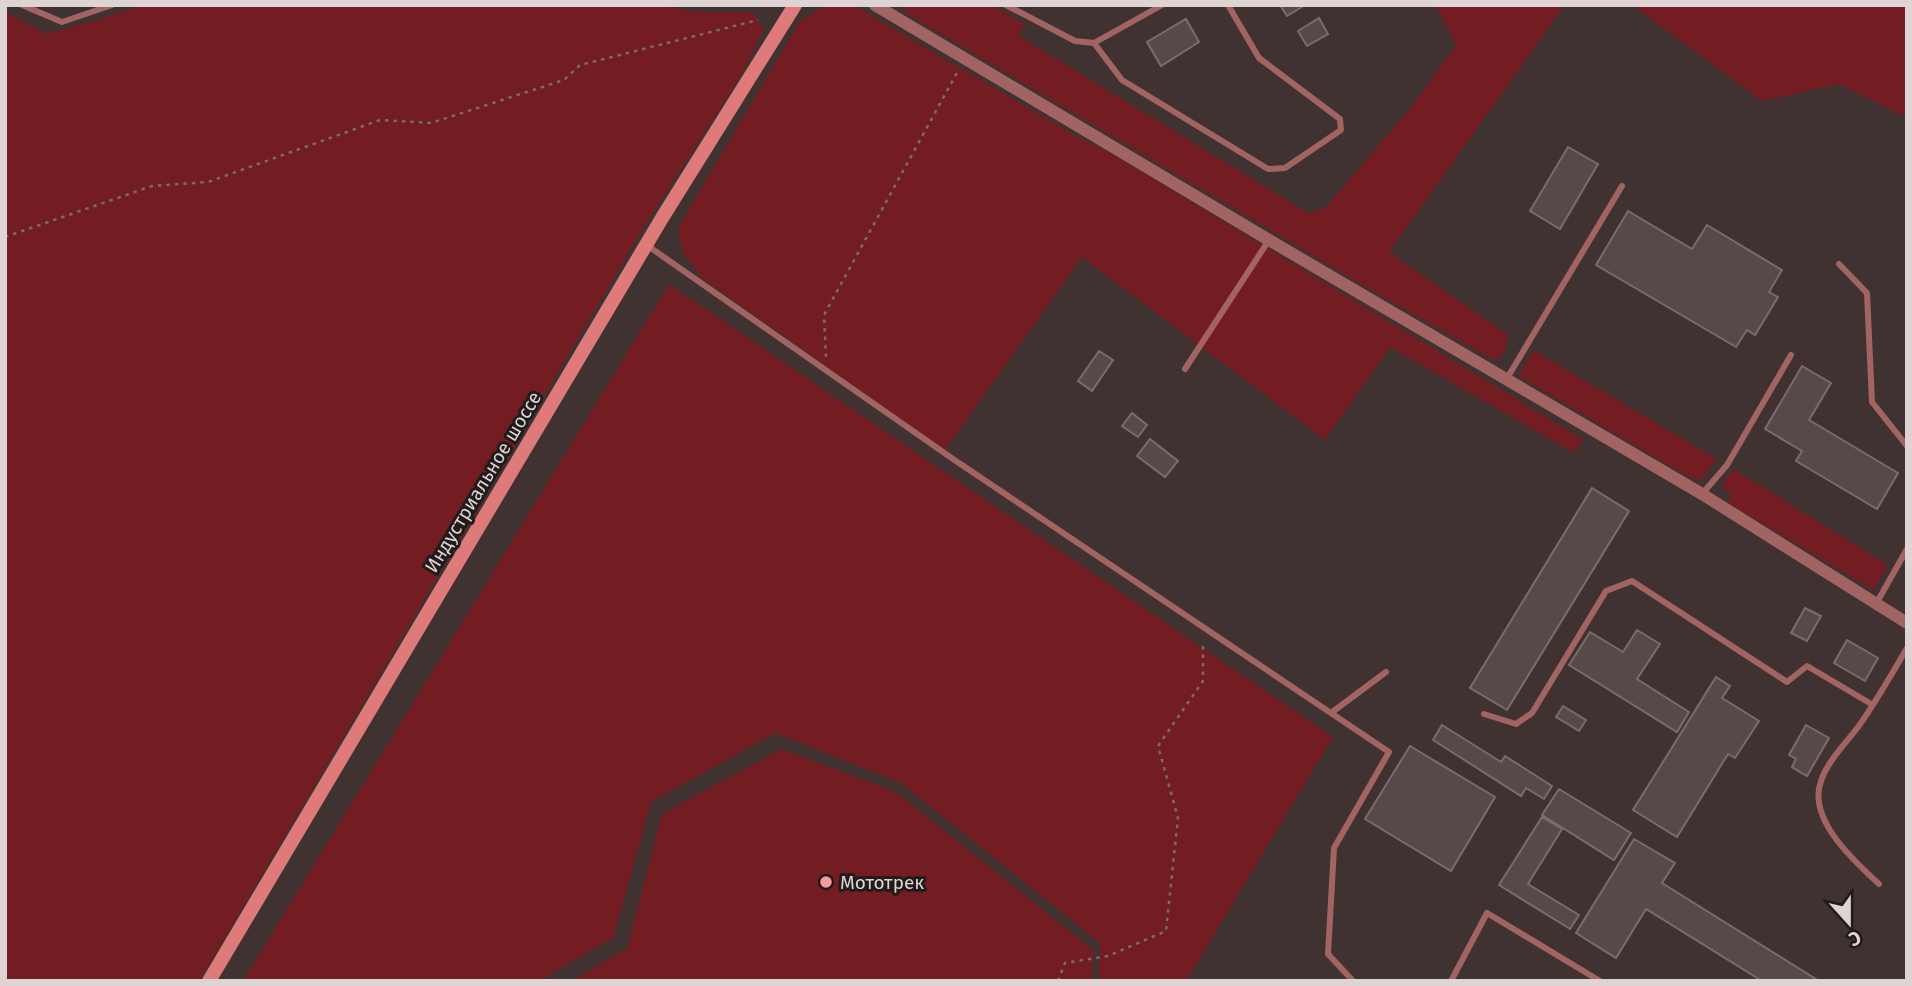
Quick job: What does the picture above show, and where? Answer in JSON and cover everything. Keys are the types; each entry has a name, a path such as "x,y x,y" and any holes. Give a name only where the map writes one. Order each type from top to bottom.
{"main road":[{"name":"Индустриальное шоссе","path":"208,981 646,244 795,5"}],"street":[{"path":"875,5 1702,494 1907,623"}],"lane":[{"path":"22,5 62,22 112,5"},
{"path":"1006,5 1075,41 1094,43 1162,5"},
{"path":"1094,43 1122,80 1268,169 1285,168 1340,130 1340,119 1259,58 1228,5"},
{"path":"1506,380 1622,186"},
{"path":"1185,369 1269,240"},
{"path":"646,244 953,459 1389,752 1334,848 1328,954 1353,981"},
{"path":"1839,264 1867,293 1872,402 1907,446"},
{"path":"1702,494 1727,465 1791,355"},
{"path":"1876,604 1907,549"},
{"path":"1484,714 1516,724 1532,713 1606,591 1632,581 1787,682 1807,666 1873,705"},
{"path":"1879,884 1831,834 1820,807 1818,793 1828,768 1873,705 1907,648"},
{"path":"1331,713 1386,672"},
{"path":"1451,981 1487,913 1600,981"}],"path":[{"path":"5,237 152,186 208,182 380,120 431,124 564,80 580,65 758,20"},
{"path":"826,371 824,315 965,58"},
{"path":"1058,981 1065,963 1108,956 1166,930 1178,818 1158,746 1203,681 1203,627"}],"shaded area":[{"path":"141,5 655,5 698,12 752,12 764,29 738,80 646,223 199,981 5,981 5,11 46,34"},
{"path":"853,5 1078,137 1107,151 1584,440 1574,453 1390,347 1325,440 1082,257 945,450 702,278 683,253 678,228 800,21 823,7"},
{"path":"904,5 992,5 1024,24 1019,36 1308,213 1325,208 1413,105 1456,45 1435,5 1565,5 1389,252 1508,335 1505,351 1496,361 1373,291 904,12"},
{"path":"1632,5 1907,5 1907,118 1839,84 1762,101"},
{"path":"669,284 1333,737 1186,981 1098,981 1100,943 901,783 775,733 651,802 613,938 539,981 243,981"},
{"path":"1533,350 1717,459 1701,480 1687,476 1519,376"},
{"path":"1733,469 1888,565 1874,590 1728,503 1731,494 1721,487"},
{"name":"Мототрек","path":"782,749 896,792 1094,951 1091,981 570,981 627,949 662,814"}],"building":[{"path":"1280,5 1305,5 1287,16"},
{"path":"1319,18 1328,34 1307,46 1298,31"},
{"path":"1186,19 1199,42 1161,66 1147,42"},
{"path":"1568,147 1598,164 1560,229 1530,211"},
{"path":"1628,211 1692,249 1707,225 1782,270 1769,292 1778,297 1755,335 1747,330 1736,347 1596,265"},
{"path":"1099,351 1113,360 1092,391 1078,381"},
{"path":"1802,366 1831,383 1809,420 1898,473 1877,509 1796,461 1802,451 1765,429"},
{"path":"1132,413 1147,425 1138,437 1122,426"},
{"path":"1150,439 1178,461 1165,477 1137,456"},
{"path":"1592,488 1629,511 1507,710 1470,688"},
{"path":"1805,608 1821,616 1807,641 1791,633"},
{"path":"1637,630 1660,644 1637,679 1689,712 1677,732 1569,665 1590,632 1623,652"},
{"path":"1847,640 1878,658 1865,681 1834,663"},
{"path":"1716,677 1730,686 1722,698 1759,721 1735,758 1728,754 1677,837 1633,810"},
{"path":"1563,706 1586,720 1579,731 1556,717"},
{"path":"1442,725 1501,762 1505,756 1552,786 1544,799 1526,788 1521,796 1433,740"},
{"path":"1806,725 1829,738 1807,776 1792,767 1796,759 1789,755"},
{"path":"1410,746 1495,797 1451,871 1365,819"},
{"path":"1559,789 1631,833 1614,860 1542,815"},
{"path":"1542,817 1562,829 1528,884 1579,915 1570,929 1499,885"},
{"path":"1634,839 1675,863 1662,883 1819,981 1762,981 1646,909 1616,958 1576,933"}],"place":[{"name":"Мототрек","path":"826,882"}]}
